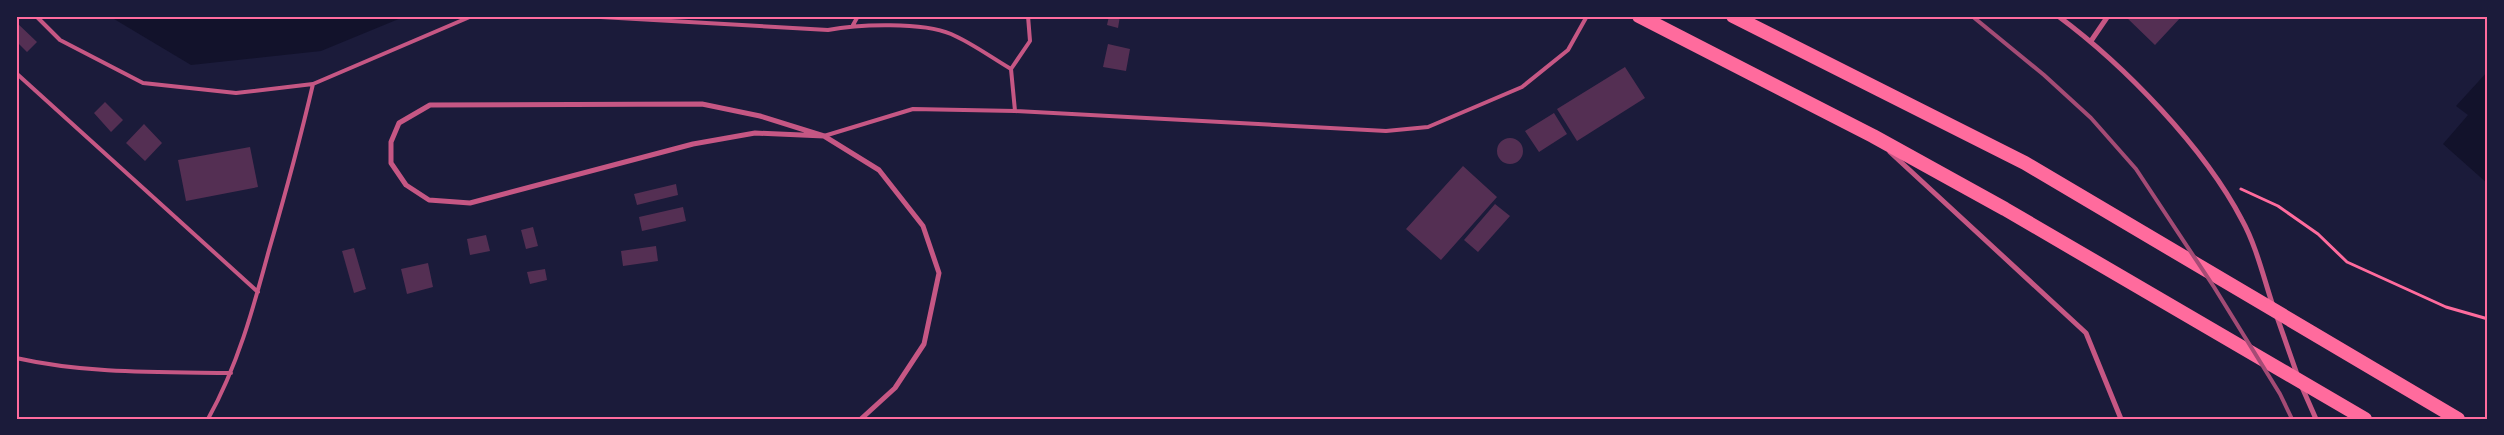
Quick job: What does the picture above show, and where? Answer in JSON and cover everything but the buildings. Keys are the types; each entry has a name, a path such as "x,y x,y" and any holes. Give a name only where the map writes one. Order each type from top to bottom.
{"highway":[{"path":"1639,16 1873,136 2005,209 2365,419"},
{"path":"1733,16 2025,164 2458,419"}],"street":[{"path":"2058,16 2091,41 2136,84 2187,141 2243,221 2305,394 2316,419"},
{"path":"2091,41 2108,16"},
{"path":"824,136 756,134 693,144 470,203 429,200 406,186 391,163 391,142 399,123 430,105 702,104 760,116 824,136 879,170 923,226 939,273 924,344 895,388 861,419"},
{"path":"1873,136 2086,332 2120,419"}],"lane":[{"path":"36,16 60,40 143,84 236,93 313,84 472,16"},
{"path":"583,16 828,30 854,25 908,27 950,34 1011,69"},
{"path":"854,25 858,16"},
{"path":"1015,111 1011,69 1030,41 1028,16"},
{"path":"824,136 913,109 1015,111 1386,131 1428,127 1522,87 1568,50 1587,16"},
{"path":"16,73 258,292"},
{"path":"208,419 231,373 258,292 298,150 313,84"},
{"path":"16,358 49,366 101,371 231,373"}],"path":[{"path":"2214,177 2278,206 2318,234 2347,262 2446,307 2488,319"}],"shaded area":[{"path":"109,16 406,16 321,51 191,65"},
{"path":"2488,71 2488,184 2443,144 2468,115 2456,106"}],"railway":[{"path":"1972,16 2044,75 2091,118 2136,169 2214,287 2280,394 2292,419"}]}
